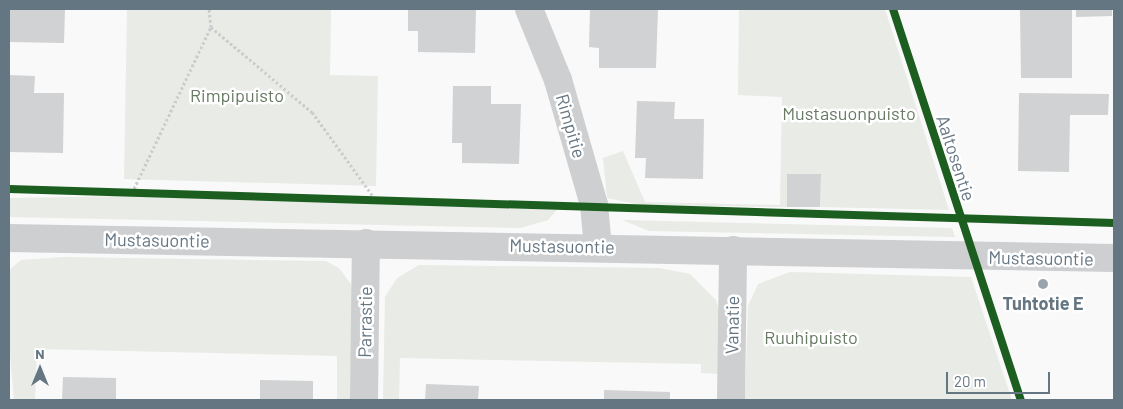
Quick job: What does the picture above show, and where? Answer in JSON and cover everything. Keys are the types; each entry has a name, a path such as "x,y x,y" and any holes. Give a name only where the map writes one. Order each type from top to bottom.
{"street":[{"name":"Rimpitie","path":"528,9 558,80 594,205 598,247"},
{"name":"Mustasuontie","path":"9,238 598,247 1114,258"},
{"name":"Parrastie","path":"364,400 366,243"},
{"name":"Vanatie","path":"732,400 733,250"}],"path":[{"path":"132,193 211,27 209,9"},
{"path":"211,27 312,112 376,199"},
{"path":"122,193 141,193"},
{"path":"366,199 385,200"}],"green space":[{"name":"Rimpipuisto","path":"127,9 331,9 330,75 378,76 376,186 124,179"},
{"name":"Mustasuonpuisto","path":"739,9 885,9 949,210 820,207 821,174 787,175 787,207 640,205 607,198 603,158 623,151 645,202 780,205 782,97 738,95"},
{"path":"132,196 375,202 557,210 548,220 520,228 9,217 9,198"},
{"path":"622,220 952,228 955,237 649,231"},
{"path":"63,257 326,261 339,268 356,291 356,400 337,400 337,356 37,349 35,400 14,400 9,342 9,270 21,260"},
{"path":"419,265 659,268 690,274 716,300 721,317 719,374 701,373 701,364 400,358 399,400 383,400 385,297 397,278"},
{"name":"Ruuhipuisto","path":"790,272 971,277 1012,400 745,400 748,306 758,284"}],"building":[{"path":"9,9 65,9 64,43 9,42"},
{"path":"408,9 476,9 475,53 418,52 418,31 408,31"},
{"path":"590,9 658,9 656,68 599,68 599,48 589,47"},
{"path":"1020,9 1072,9 1072,78 1021,78"},
{"path":"1076,9 1112,9 1112,16 1076,17"},
{"path":"9,75 35,76 34,93 64,93 63,153 9,152"},
{"path":"453,86 491,86 491,104 521,104 519,164 462,163 462,143 452,143"},
{"path":"1019,93 1109,94 1108,115 1070,115 1069,172 1018,171"},
{"path":"637,101 675,102 674,119 704,119 703,179 645,178 646,158 635,158"},
{"path":"787,174 821,174 820,207 787,207"},
{"path":"63,377 116,378 116,400 62,400"},
{"path":"260,380 313,381 313,400 260,400"},
{"path":"426,384 479,386 478,400 425,400"},
{"path":"604,390 670,392 670,400 604,400"}],"cycle path":[{"name":"Aaltosentie","path":"893,9 1021,400"},
{"path":"9,189 1114,223"}],"place":[{"name":"Tuhtotie E","path":"1043,284"}]}
